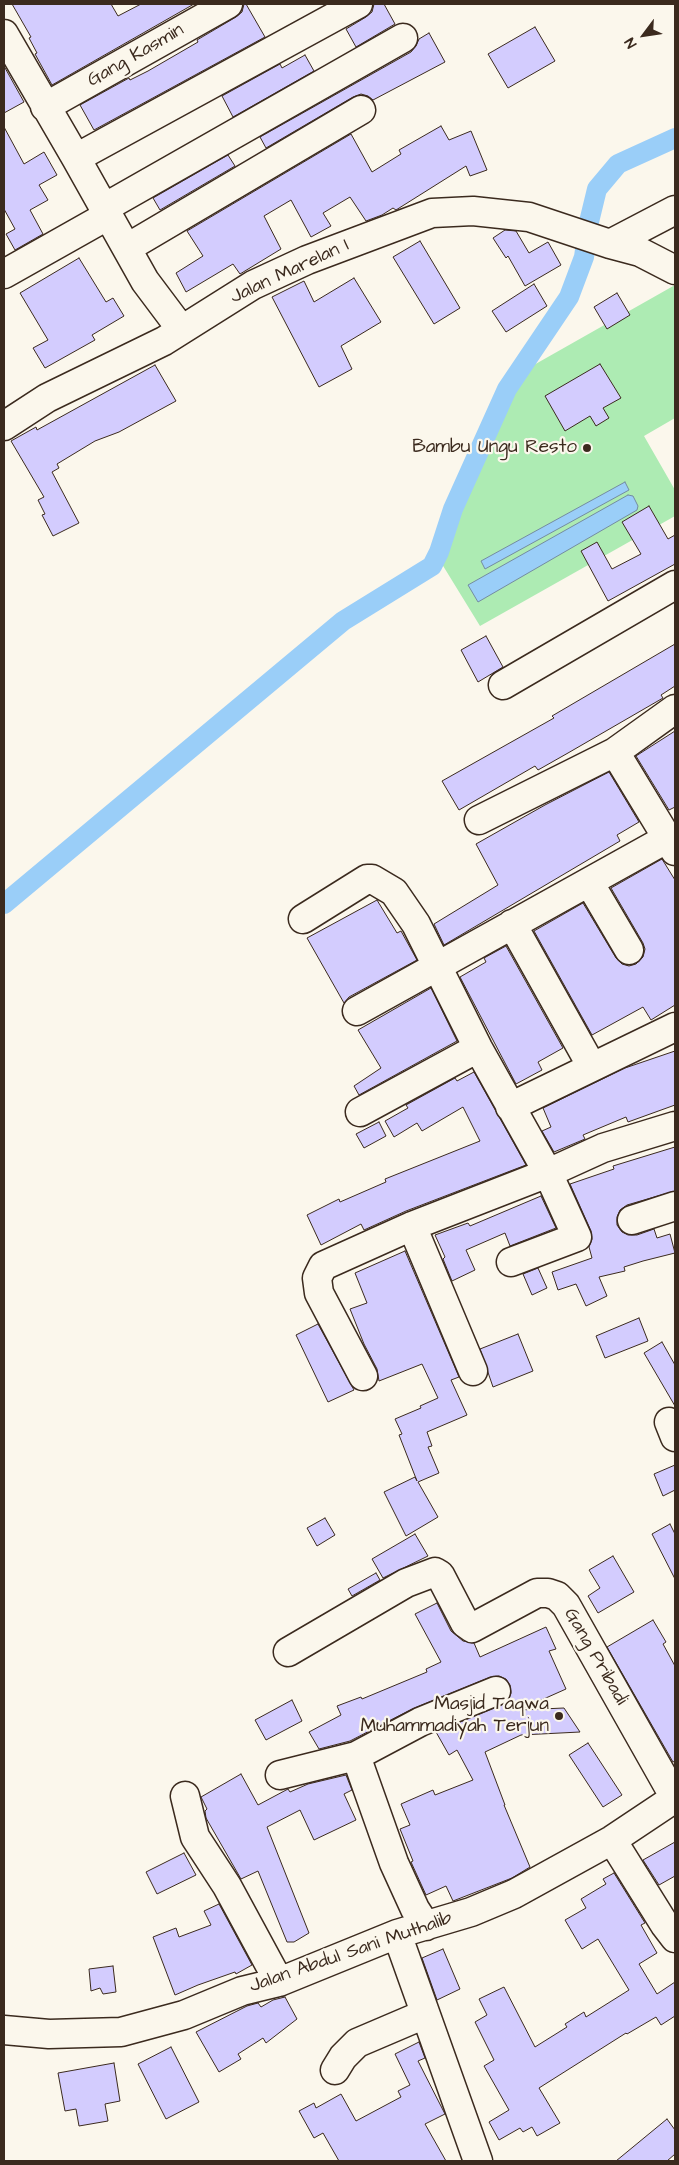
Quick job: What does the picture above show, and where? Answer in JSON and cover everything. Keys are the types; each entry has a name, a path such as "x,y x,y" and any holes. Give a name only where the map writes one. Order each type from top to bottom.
{"street":[{"name":"Gang Kasmin","path":"45,107 228,4"},
{"path":"76,158 358,4"},
{"path":"4,274 105,212 403,38"},
{"path":"8,51 76,158 145,282 181,329"},
{"path":"127,248 362,110"},
{"path":"602,242 675,210"},
{"name":"Jalan Marelan I","path":"4,426 47,398 144,352 254,285 307,260 432,213 473,211 529,217 602,242 640,252 675,270"},
{"path":"504,685 675,585"},
{"path":"479,820 615,752 675,709"},
{"path":"356,1011 589,882 671,845 615,752"},
{"path":"303,919 367,879 372,879 394,892 416,924 478,1048 548,1173 577,1237 511,1262"},
{"path":"589,882 629,950"},
{"path":"512,924 592,1067"},
{"path":"510,1107 675,1027"},
{"path":"360,1112 478,1048"},
{"path":"363,1376 319,1293 317,1278 323,1266 412,1226 548,1173 603,1148 675,1126"},
{"path":"632,1220 675,1206"},
{"path":"412,1226 473,1371"},
{"name":"Gang Pribadi","path":"288,1652 406,1583 434,1572 440,1575 465,1624 472,1628 537,1592 557,1596 566,1605 675,1798"},
{"path":"280,1775 356,1756 420,1722 496,1690"},
{"path":"356,1756 394,1862 415,1910 426,1926"},
{"path":"185,1796 195,1837 227,1886 278,1982"},
{"name":"Jalan Abdul Sani Muthalib","path":"4,2030 49,2034 120,2032 184,2015 242,1991 278,1982 397,1934 471,1912 514,1894 612,1840 675,1798"},
{"path":"612,1840 675,1938"},
{"path":"397,1934 478,2161"},
{"path":"335,2070 357,2043 425,2014"}],"green space":[{"path":"675,285 675,418 644,436 675,490 675,516 480,626 437,556 454,506 507,389 532,366"}],"water":[{"path":"625,482 629,490 485,569 481,561"},
{"path":"628,495 633,496 638,506 637,510 478,602 468,585"}],"building":[{"path":"12,4 111,4 118,16 141,4 194,4 52,85 35,54 37,53 29,38 31,37"},
{"path":"244,4 246,4 265,37 94,130 80,105 129,78 130,80 148,71 198,42 197,40 236,17 242,12"},
{"path":"374,4 384,4 395,24 356,47 346,29 372,12"},
{"path":"535,27 555,61 508,88 488,54"},
{"path":"429,33 445,62 373,100 361,94 353,97 266,148 260,137 411,52 419,39"},
{"path":"305,55 314,71 233,117 222,96 280,64 282,68"},
{"path":"4,66 24,102 4,113"},
{"path":"441,126 449,140 471,131 487,170 470,176 466,166 396,210 393,208 382,215 366,221 350,197 323,213 331,226 311,237 291,200 264,216 281,249 240,274 233,264 186,292 176,273 203,256 187,231 351,134 372,172 401,154 399,150"},
{"path":"4,127 24,164 44,152 57,175 39,185 48,200 30,210 43,234 15,250 6,234 15,229 4,209"},
{"path":"228,155 235,166 160,210 153,198"},
{"path":"505,230 516,231 529,253 548,242 561,265 525,286 508,256 506,258 493,238"},
{"path":"420,241 460,308 434,324 393,257"},
{"path":"79,258 106,302 113,298 124,316 92,335 95,340 45,368 33,348 48,340 20,293"},
{"path":"354,278 381,322 341,346 352,369 319,387 272,297 304,281 314,302"},
{"path":"534,284 547,306 506,332 492,311"},
{"path":"617,293 630,315 607,329 594,307"},
{"path":"600,364 621,398 603,408 609,418 596,426 590,416 565,431 545,396"},
{"path":"155,365 176,401 119,432 95,441 57,464 59,468 52,472 79,523 53,536 42,515 45,514 38,500 44,497 11,441 36,427 37,430"},
{"path":"649,506 668,539 675,535 675,564 608,601 581,551 597,542 612,569 641,554 622,522"},
{"path":"486,636 503,667 478,682 461,650"},
{"path":"675,644 675,686 661,695 663,698 538,770 535,766 459,810 442,781 554,718 552,716"},
{"path":"675,731 675,807 669,810 636,756"},
{"path":"609,772 639,822 617,835 620,841 444,945 434,924 498,885 476,844"},
{"path":"662,859 675,880 675,1005 651,1020 643,1007 592,1035 534,931 583,903 616,958 622,964 629,966 636,964 643,957 645,949 611,888"},
{"path":"377,900 397,933 401,931 417,960 349,997 344,1003 307,938"},
{"path":"506,946 563,1048 538,1062 542,1070 516,1084 460,977 486,962 484,958"},
{"path":"431,988 457,1041 359,1095 354,1086 381,1068 358,1030"},
{"path":"675,1051 675,1105 628,1122 626,1117 583,1135 585,1139 554,1152 542,1131 551,1127 543,1108 625,1068"},
{"path":"474,1072 526,1165 406,1211 364,1230 361,1224 321,1245 307,1215 339,1199 340,1202 386,1182 385,1179 480,1141 463,1107 422,1131 417,1123 394,1137 385,1121 408,1108 406,1105 455,1078 457,1081"},
{"path":"379,1122 386,1136 364,1148 356,1134"},
{"path":"675,1147 675,1191 627,1205 620,1210 617,1217 617,1225 622,1232 628,1235 637,1235 654,1229 657,1238 670,1234 675,1253 624,1267 625,1271 599,1277 607,1296 586,1306 576,1284 558,1290 552,1272 592,1258 589,1247 592,1239 591,1231 570,1184 614,1169 613,1166"},
{"path":"541,1196 556,1228 510,1246 505,1233 466,1250 475,1270 452,1281 443,1259 445,1257 435,1235 468,1223 470,1226"},
{"path":"405,1251 459,1377 451,1380 467,1415 427,1432 432,1446 428,1447 439,1473 418,1482 438,1517 406,1536 384,1492 415,1477 417,1481 399,1435 402,1434 395,1419 421,1408 420,1406 438,1398 422,1364 379,1381 377,1369 364,1344 350,1309 367,1303 355,1273"},
{"path":"538,1268 547,1288 532,1295 523,1274"},
{"path":"639,1318 648,1341 605,1358 596,1336"},
{"path":"318,1324 354,1390 328,1402 296,1335"},
{"path":"518,1334 533,1371 493,1387 480,1349"},
{"path":"662,1342 675,1365 675,1406 644,1353"},
{"path":"675,1465 675,1490 663,1496 654,1474"},
{"path":"325,1518 335,1535 317,1546 307,1528"},
{"path":"670,1524 675,1534 675,1579 652,1534"},
{"path":"415,1534 428,1556 383,1578 372,1559"},
{"path":"613,1556 634,1592 598,1613 588,1596 600,1588 589,1570"},
{"path":"376,1573 380,1580 352,1596 348,1589"},
{"path":"437,1603 451,1631 463,1641 474,1643 480,1657 546,1627 556,1649 549,1651 566,1689 519,1710 564,1708 580,1732 521,1735 485,1752 504,1805 530,1867 512,1878 453,1901 446,1886 426,1895 411,1862 413,1861 400,1829 410,1825 401,1804 433,1790 435,1795 473,1780 457,1750 449,1755 436,1732 508,1701 511,1693 510,1685 506,1679 499,1676 490,1677 414,1708 350,1741 319,1749 309,1732 341,1715 337,1706 361,1697 362,1699 427,1672 426,1669 441,1662 415,1614"},
{"path":"653,1620 666,1642 663,1644 675,1666 675,1761 673,1762 607,1647"},
{"path":"292,1700 302,1721 266,1740 255,1720"},
{"path":"588,1743 622,1795 603,1807 569,1755"},
{"path":"241,1774 258,1805 288,1789 290,1792 308,1784 346,1775 352,1790 344,1794 356,1820 314,1840 300,1810 267,1827 309,1933 294,1942 287,1942 258,1871 241,1879 206,1818 205,1811 207,1809 201,1797"},
{"path":"675,1842 675,1876 659,1885 643,1860"},
{"path":"184,1853 196,1875 157,1894 146,1872"},
{"path":"614,1873 645,1923 641,1925 657,1953 639,1964 657,1994 675,1982 675,2016 661,2025 656,2017 626,2033 539,2088 560,2123 537,2136 532,2127 523,2132 520,2128 499,2140 489,2122 509,2110 484,2066 494,2060 475,2022 487,2015 479,1999 504,1987 535,2047 567,2027 565,2024 584,2012 586,2017 629,1990 598,1939 582,1949 565,1920 586,1908 581,1899 606,1884 603,1879"},
{"path":"219,1904 252,1965 236,1974 235,1972 175,1995 153,1937 176,1928 179,1937 211,1925 204,1911"},
{"path":"443,1949 460,1989 437,2000 422,1958"},
{"path":"113,1966 116,1992 103,1994 100,1988 91,1991 89,1969"},
{"path":"285,1997 297,2019 266,2043 263,2038 238,2054 241,2059 219,2072 196,2032 247,2006 258,2003 261,2007 273,2000"},
{"path":"419,2042 425,2058 418,2061 445,2114 425,2124 446,2161 339,2161 323,2133 314,2138 299,2111 314,2103 316,2108 341,2094 356,2121 401,2097 398,2091 410,2085 395,2054"},
{"path":"171,2047 199,2102 166,2119 138,2064"},
{"path":"114,2063 120,2101 105,2104 108,2121 79,2126 76,2109 65,2111 58,2073"},
{"path":"667,2119 675,2130 675,2154 667,2161 616,2161"}],"waterway":[{"path":"4,904 343,621 432,566 439,552 453,509 507,389 569,297 584,257 589,222 597,189 618,164 675,138"}],"place":[{"name":"Bambu Ungu Resto","path":"587,448"},
{"name":"Masjid Taqwa Muhammadiyah Terjun","path":"559,1716"}]}
